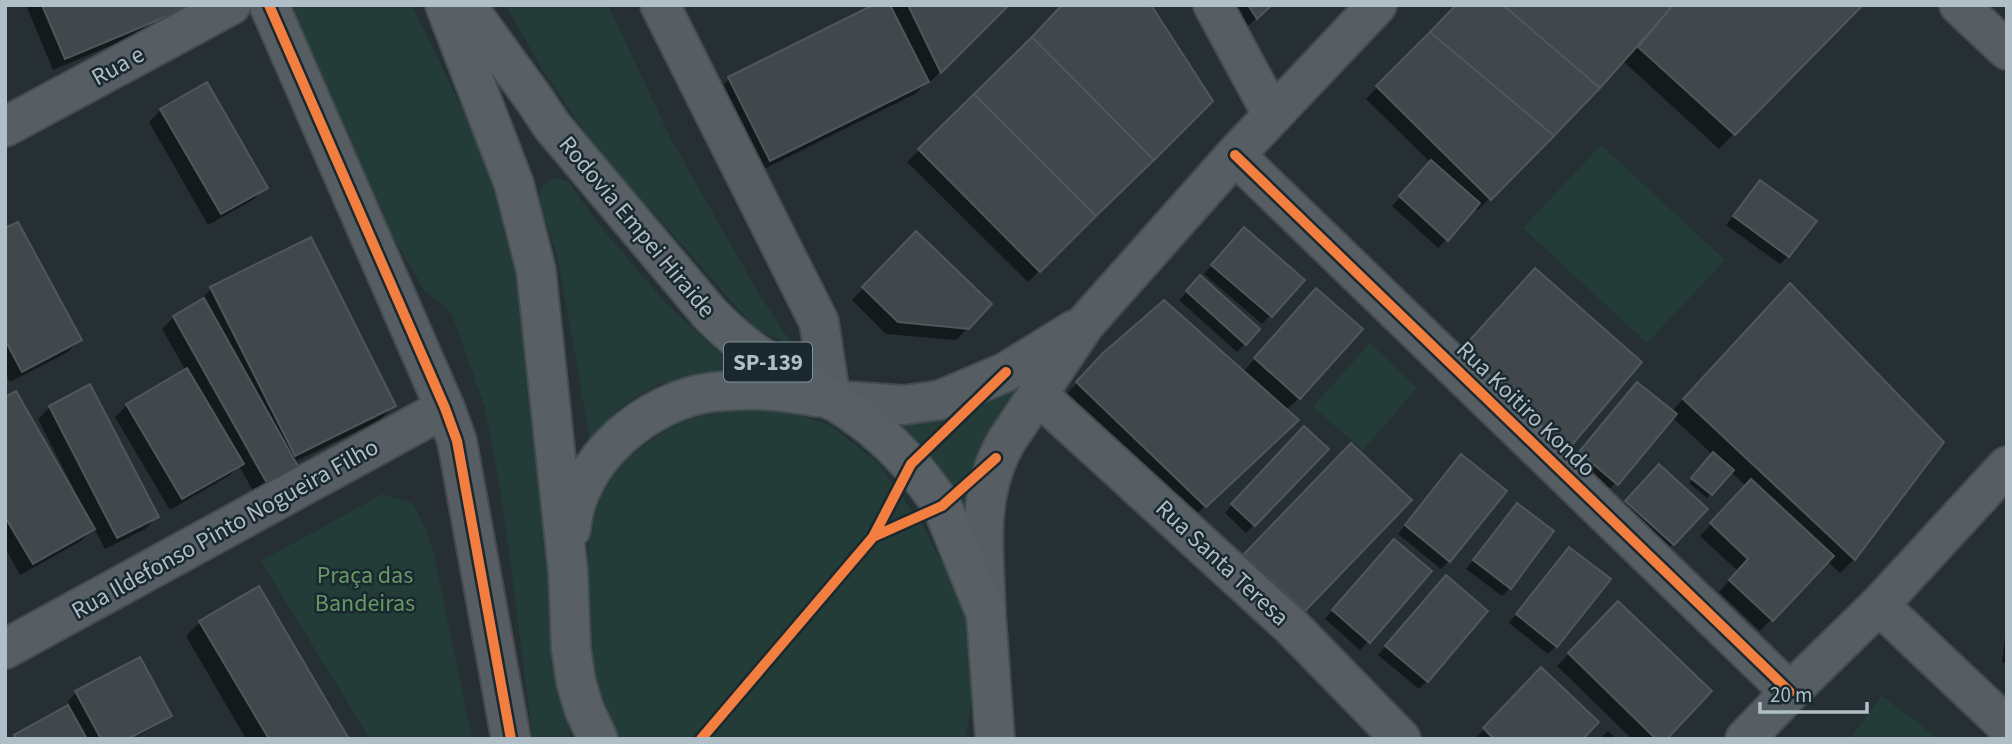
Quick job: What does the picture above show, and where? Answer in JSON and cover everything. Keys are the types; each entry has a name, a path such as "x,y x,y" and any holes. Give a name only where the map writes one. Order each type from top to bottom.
{"main road":[{"path":"445,5 514,184 536,270 568,572 571,648 576,682 584,709 598,739"},
{"name":"Rodovia Empei Hiraide","path":"466,5 552,126 710,314 756,354 860,418 911,464 932,491 942,506 986,614 995,739"},
{"path":"568,572 572,522 581,489 612,443 655,412 687,398 712,392 779,391 831,400"},
{"path":"984,739 991,675"}],"street":[{"name":"Rua e","path":"5,127 231,5"},
{"path":"269,5 457,440 511,739"},
{"path":"660,5 819,322 831,400 904,405 940,400 1006,372 1085,324"},
{"path":"1213,5 1272,114"},
{"path":"986,614 983,514 988,484 996,458 1037,394 1085,324 1272,114 1377,5"},
{"path":"1959,5 2007,50"},
{"name":"Rua Koitiro Kondo","path":"1235,155 1790,692"},
{"name":"Rua Santa Teresa","path":"1037,394 1292,626 1401,739"},
{"name":"Rua Ildefonso Pinto Nogueira Filho","path":"5,649 445,408"},
{"path":"1745,739 1880,605 2007,466"},
{"path":"1880,605 2007,726"}],"green space":[{"path":"298,5 412,5 486,159 511,224 526,296 570,739 533,739 502,498 485,407 451,312 424,290 287,54 291,15"},
{"path":"506,5 608,5 672,141 759,294 793,346 756,329 596,148 543,71"},
{"path":"1601,145 1725,260 1647,343 1523,228"},
{"path":"558,178 569,182 596,221 662,299 743,376 699,374 656,385 618,409 590,444 556,252 540,201 543,186"},
{"path":"1370,343 1417,388 1363,450 1313,407"},
{"path":"1026,367 975,546 933,462 922,445 895,419"},
{"path":"783,410 830,425 878,463 924,528 968,615 974,671 965,739 622,739 605,712 595,681 590,649 587,563 594,516 602,495 632,456 678,425 719,412"},
{"name":"Praça das Bandeiras","path":"383,494 412,503 424,525 434,555 472,739 370,739 261,561"},
{"path":"1882,696 1939,739 1850,739"}],"building":[{"path":"42,5 194,5 65,59"},
{"path":"873,5 890,5 929,82 770,161 728,77"},
{"path":"908,5 1009,5 941,73"},
{"path":"1062,5 1151,5 1213,101 1154,160 1032,37"},
{"path":"1248,5 1272,5 1257,19"},
{"path":"1456,5 1503,5 1600,88 1554,136 1430,32"},
{"path":"1503,5 1668,5 1671,8 1600,88"},
{"path":"1673,5 1863,5 1735,135 1638,47"},
{"path":"1430,32 1554,136 1491,200 1376,86"},
{"path":"1032,37 1154,160 1096,216 974,94"},
{"path":"207,82 268,188 221,214 160,109"},
{"path":"974,94 1096,216 1040,272 918,149"},
{"path":"1431,160 1480,203 1448,241 1399,196"},
{"path":"1760,180 1817,221 1789,257 1733,216"},
{"path":"18,222 82,340 22,372 5,340 5,228"},
{"path":"1244,227 1305,280 1272,317 1211,265"},
{"path":"916,231 992,304 969,329 898,322 862,287"},
{"path":"311,237 396,406 295,456 210,287"},
{"path":"1535,268 1642,362 1566,452 1459,352"},
{"path":"1200,275 1260,329 1246,345 1186,291"},
{"path":"1790,283 1944,442 1855,560 1683,399"},
{"path":"1316,288 1363,329 1300,399 1254,358"},
{"path":"204,298 299,468 268,485 173,316"},
{"path":"1164,300 1299,420 1206,507 1076,382 1102,354"},
{"path":"187,368 244,464 182,499 126,404"},
{"path":"1637,382 1677,414 1618,485 1579,452"},
{"path":"90,384 159,517 117,538 49,406"},
{"path":"16,391 95,529 33,564 5,517 5,397"},
{"path":"1304,426 1329,449 1255,526 1231,504"},
{"path":"1351,443 1412,500 1305,611 1243,555"},
{"path":"1713,452 1734,470 1712,495 1691,478"},
{"path":"1461,454 1507,491 1450,562 1405,525"},
{"path":"1659,464 1708,509 1674,545 1625,501"},
{"path":"1751,479 1834,556 1773,621 1729,580 1748,559 1710,523"},
{"path":"1517,503 1554,531 1511,589 1473,560"},
{"path":"1394,539 1432,571 1370,643 1332,610"},
{"path":"1569,547 1611,579 1557,647 1516,614"},
{"path":"1446,575 1488,611 1428,682 1385,646"},
{"path":"259,586 349,739 269,739 199,621"},
{"path":"1618,601 1712,691 1667,739 1656,739 1568,653"},
{"path":"140,657 172,716 128,739 101,739 75,691"},
{"path":"1541,667 1599,722 1583,739 1494,739 1483,728"},
{"path":"68,705 87,739 16,739 14,735"}],"cycle path":[{"path":"269,5 457,441 511,739"},
{"path":"1235,155 1790,692"},
{"path":"701,739 873,537 911,464 1006,372"},
{"path":"873,537 942,506 996,458"}]}
